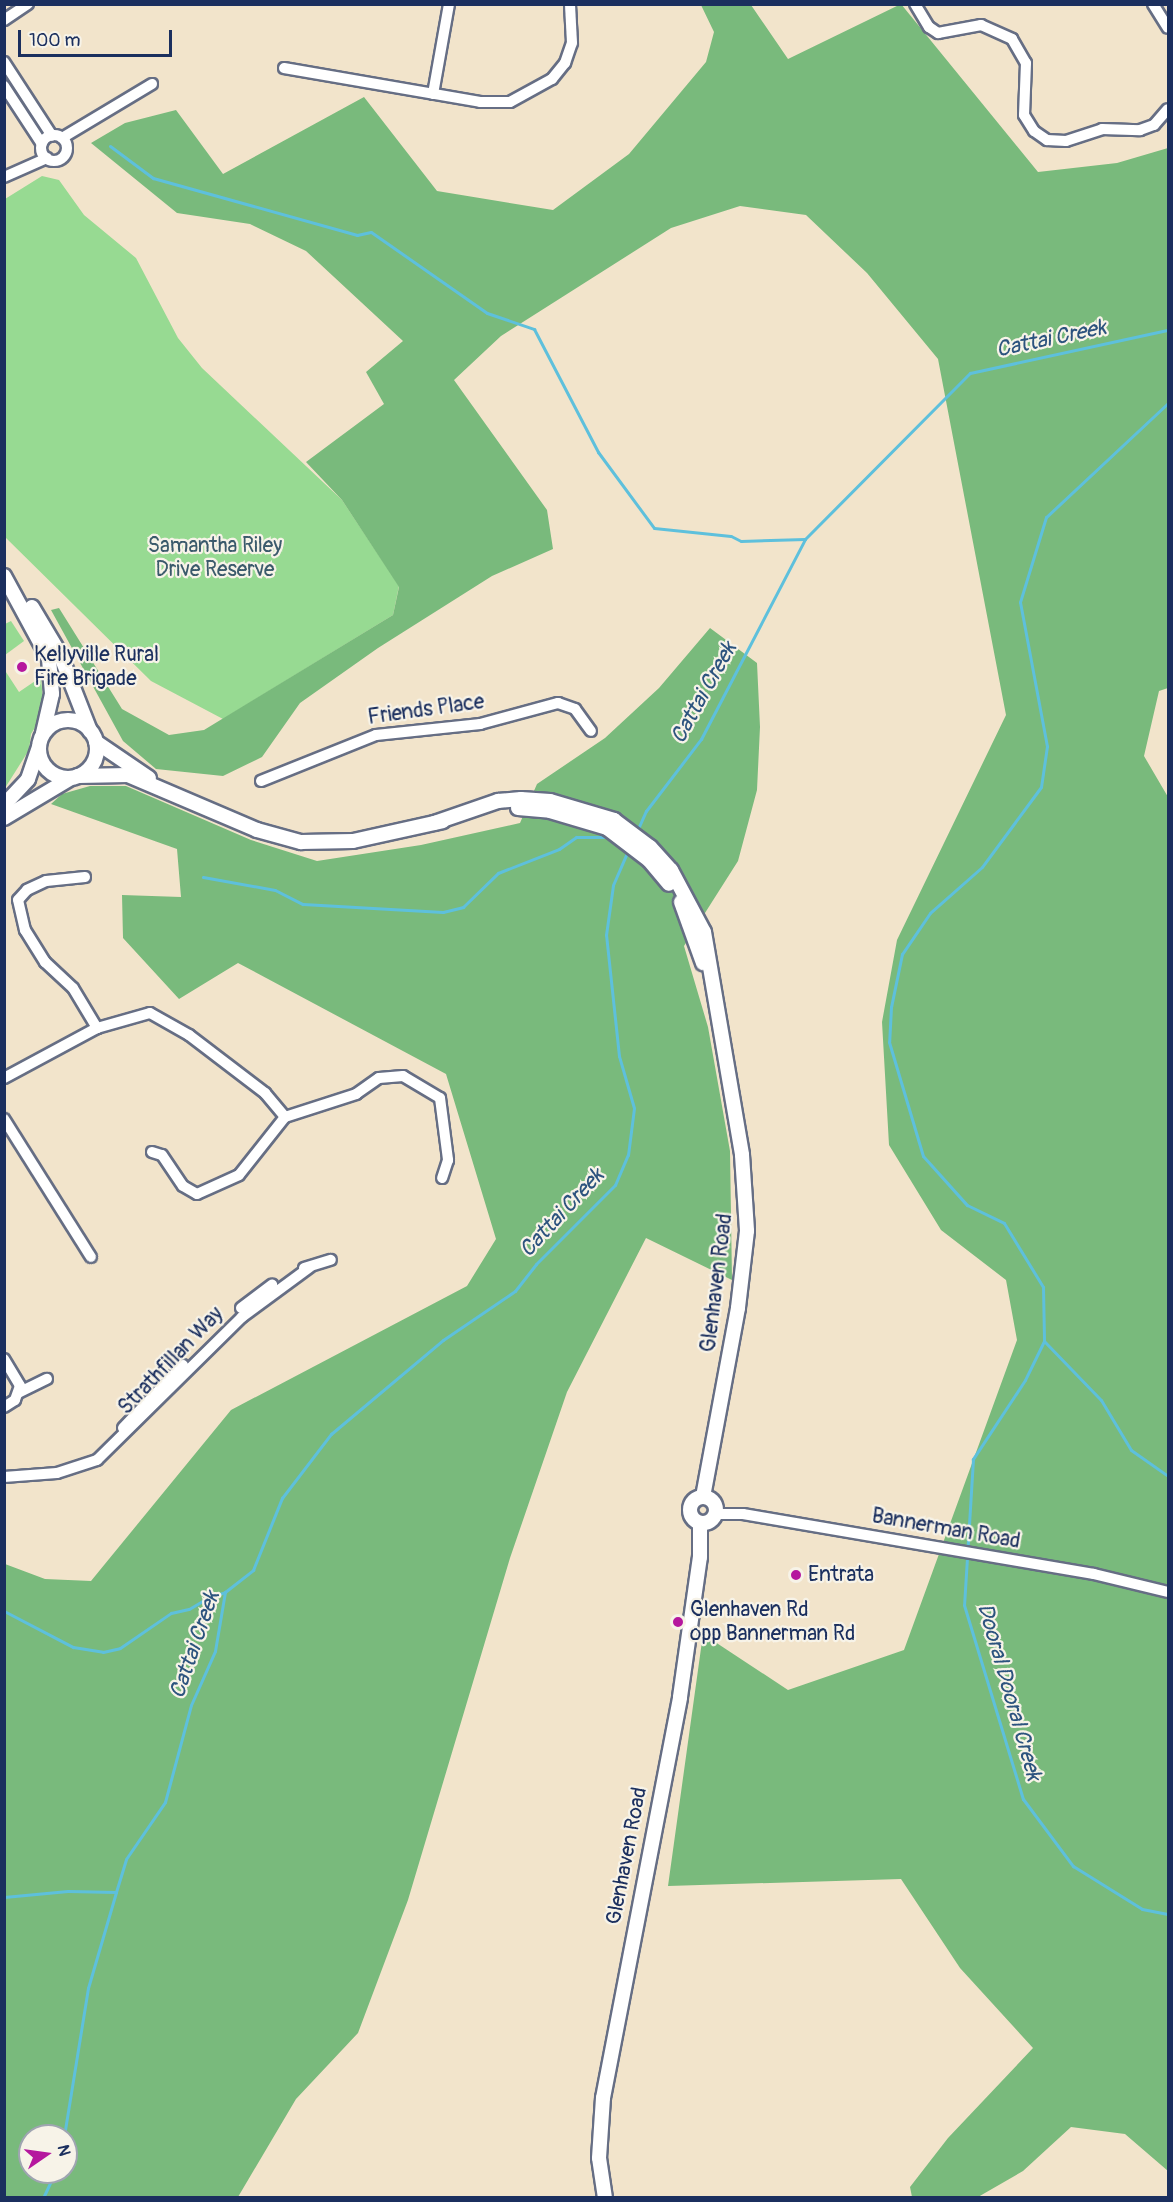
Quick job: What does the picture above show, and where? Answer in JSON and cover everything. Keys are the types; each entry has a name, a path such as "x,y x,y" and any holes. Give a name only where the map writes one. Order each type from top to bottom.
{"main road":[{"path":"4,818 74,777 93,762 93,736 53,641 6,579"},
{"path":"4,805 28,779 52,694 49,659 6,579"},
{"path":"41,739 54,724 66,720 78,722 93,736"},
{"name":"Glenhaven Road","path":"93,736 160,786"},
{"path":"41,739 46,767 61,777 74,777"},
{"name":"Glenhaven Road","path":"74,777 128,775 160,786 257,830 301,842 354,841 434,823 498,801 521,799 614,820 650,854 681,903 716,1002 742,1155 747,1231 738,1308 703,1497"},
{"path":"703,1497 713,1502 715,1514 708,1522 700,1523 692,1518 690,1507 703,1497"},
{"name":"Glenhaven Road","path":"605,2198 599,2158 603,2098 680,1697 699,1564 700,1523"}],"street":[{"path":"4,20 28,4"},
{"path":"433,94 449,4"},
{"path":"284,68 433,94 501,103 533,92 559,72 570,54 570,4"},
{"path":"915,4 929,27 938,33 981,25 1012,39 1026,63 1024,115 1034,131 1047,140 1066,141 1102,129 1147,129 1168,109"},
{"path":"1153,4 1168,28"},
{"path":"4,62 60,140 63,157 44,151 4,86"},
{"path":"4,177 31,163 60,140 77,132 152,84"},
{"name":"Friends Place","path":"261,781 376,735 480,723 558,703 575,709 591,730"},
{"path":"85,877 46,881 27,890 18,900 25,930 45,962 73,988 97,1028"},
{"path":"4,1078 97,1028 150,1013 167,1021 265,1093 285,1117"},
{"path":"152,1152 162,1155 183,1186 197,1194 239,1175 285,1117 356,1094 379,1078 403,1076 440,1098 448,1160 442,1178"},
{"path":"4,1119 91,1257"},
{"name":"Strathfillan Way","path":"4,1477 57,1473 83,1467 118,1444 242,1317 310,1267 331,1260"},
{"path":"4,1359 18,1381 20,1392"},
{"path":"4,1407 20,1392 47,1379"},
{"name":"Bannerman Road","path":"715,1514 743,1514 1083,1572 1168,1592"}],"green space":[{"path":"901,4 1038,172 1117,163 1168,148 1168,688 1159,691 1144,756 1168,797 1168,2171 1125,2134 1071,2127 1023,2171 978,2197 912,2197 910,2187 948,2138 1033,2048 960,1968 901,1879 668,1886 703,1634 788,1690 904,1650 1017,1340 1006,1280 941,1230 889,1145 882,1022 897,940 1006,715 938,359 867,273 806,215 740,206 671,228 501,336 454,380 547,510 553,549 492,576 378,648 300,703 262,757 223,776 156,769 123,741 51,610 59,608 122,709 169,735 204,730 393,615 399,587 342,500 306,462 384,404 366,372 403,341 306,251 250,224 177,213 91,143 125,123 176,110 223,174 364,97 437,191 553,210 629,154 706,62 714,32 701,5 751,5 788,59"},
{"name":"Samantha Riley Drive Reserve","path":"42,176 59,180 84,215 136,258 178,338 202,368 342,500 399,586 393,615 223,719 151,681 5,537 5,199"},
{"path":"11,621 24,641 5,655 5,624"},
{"path":"710,628 757,663 760,727 757,790 738,861 684,946 708,1027 730,1151 732,1280 646,1238 567,1392 510,1558 408,1900 358,2033 296,2099 238,2197 5,2198 5,1564 45,1579 91,1581 231,1410 467,1286 496,1239 446,1074 238,963 179,999 123,938 122,895 181,897 177,849 51,804 62,794 90,786 126,786 251,840 317,861 421,845 520,823 537,784 605,738 659,688"},
{"path":"4,669 19,692 41,677 44,713 31,734 29,750 5,788"}],"waterway":[{"path":"110,146 153,178 357,235 371,232 487,313 534,329 598,452 654,528 731,536 741,541 805,539"},
{"name":"Cattai Creek","path":"637,831 646,811 701,739 805,539 970,373 1168,330"},
{"name":"Dooral Dooral Creek","path":"1168,403 1046,517 1020,602 1047,746 1041,787 982,867 930,913 902,954 891,1007 889,1042 923,1156 967,1205 1004,1223 1043,1287 1044,1341 1025,1380 973,1459 964,1605 1023,1799 1073,1866 1142,1909 1168,1914"},
{"path":"203,877 275,890 303,904 443,912 463,907 498,873 559,849 576,837 611,837"},
{"name":"Cattai Creek","path":"66,2124 88,1988 116,1892 126,1859 165,1802 191,1705 215,1651 225,1592 253,1570 282,1498 331,1434 443,1340 515,1291 536,1264 615,1185 628,1155 634,1108 619,1056 606,935 613,885 629,848"},
{"path":"1044,1341 1101,1400 1131,1450 1168,1476"},
{"path":"4,1611 73,1647 103,1652 120,1648 171,1613 189,1609 207,1598 225,1592"},
{"path":"4,1897 68,1891 116,1892"},
{"name":"Cattai Creek","path":"43,2198 49,2184"}],"place":[{"name":"Kellyville Rural Fire Brigade","path":"22,667"},
{"name":"Entrata","path":"796,1575"},
{"name":"Glenhaven Rd opp Bannerman Rd","path":"678,1622"}]}
